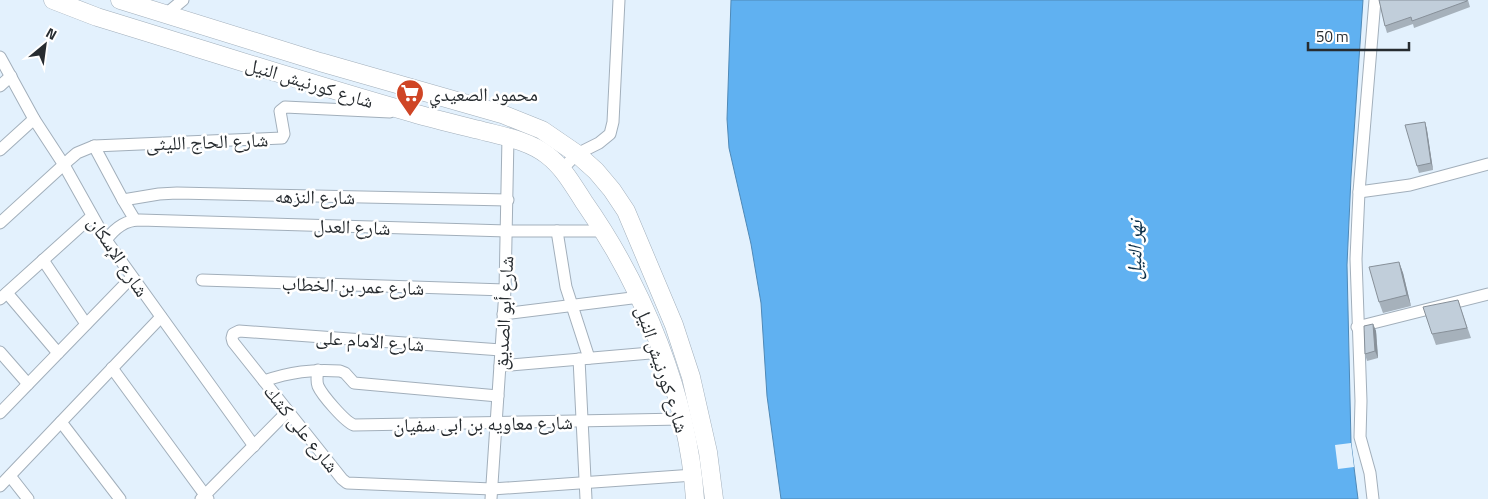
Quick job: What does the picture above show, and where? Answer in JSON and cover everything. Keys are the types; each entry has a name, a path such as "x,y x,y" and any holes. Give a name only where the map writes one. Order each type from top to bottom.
{"main road":[{"name":"شارع كورنيش النيل","path":"53,0 97,17 414,113 508,137 534,147 547,155 562,169 605,231 640,297 662,352 682,419 694,475 696,499"},
{"name":"شارع كورنيش النيل","path":"120,0 320,62 502,114 542,130 577,154 596,171 626,211 674,325 692,378 708,452 714,499"}],"street":[{"path":"166,14 183,0"},
{"path":"562,169 577,154 599,143 610,134 619,0"},
{"path":"1373,499 1370,473 1360,437 1361,401 1356,259 1359,192 1375,0"},
{"name":"شارع الإسكان","path":"0,57 34,119 64,165 106,240 254,446"},
{"path":"0,86 11,76"},
{"name":"شارع الحاج الليثى","path":"0,223 77,153 94,146 282,138 284,134 280,111 285,107 414,113"},
{"path":"0,150 34,119"},
{"name":"شارع أبو الصديق","path":"491,494 505,290 508,137"},
{"path":"94,146 135,220"},
{"path":"1359,192 1410,185 1488,164"},
{"name":"شارع النزهه","path":"123,200 159,194 187,193 508,200"},
{"path":"58,353 3,296 92,216"},
{"name":"شارع العدل","path":"106,240 118,226 135,220 507,231 605,231"},
{"path":"558,231 562,268 584,359 582,422 586,499"},
{"path":"43,260 86,324"},
{"path":"0,413 132,277"},
{"name":"شارع عمر بن الخطاب","path":"202,280 505,290"},
{"path":"1357,327 1488,294"},
{"path":"503,314 640,297"},
{"path":"0,486 160,317"},
{"name":"شارع الامام على","path":"239,330 501,350"},
{"name":"شارع على كشك","path":"239,330 232,336 233,342 342,479 348,483 491,494 585,482 694,475"},
{"path":"0,352 28,384"},
{"path":"500,366 662,352"},
{"path":"112,368 205,498 288,411"},
{"path":"264,381 300,371 318,370 342,372 354,383 498,396"},
{"name":"شارع معاويه بن ابى سفيان","path":"318,370 317,378 322,392 352,424 682,419"},
{"path":"61,422 120,499"},
{"path":"10,476 28,499"}],"water":[{"name":"نهر النيل","path":"731,0 1363,0 1347,265 1351,443 1358,499 781,499 767,396 761,303 751,244 729,148 727,119"}],"pier":[{"path":"1351,443 1354,467 1338,469 1335,445"}],"building":[{"path":"1379,0 1467,1 1412,21 1411,17 1385,26"},
{"path":"1425,122 1431,163 1417,166 1405,125"},
{"path":"1399,262 1407,295 1379,302 1369,267"},
{"path":"1458,300 1467,328 1432,334 1423,307"},
{"path":"1373,324 1375,351 1365,354 1364,326"}],"place":[{"name":"محمود الصعيدي","path":"410,117"}]}
